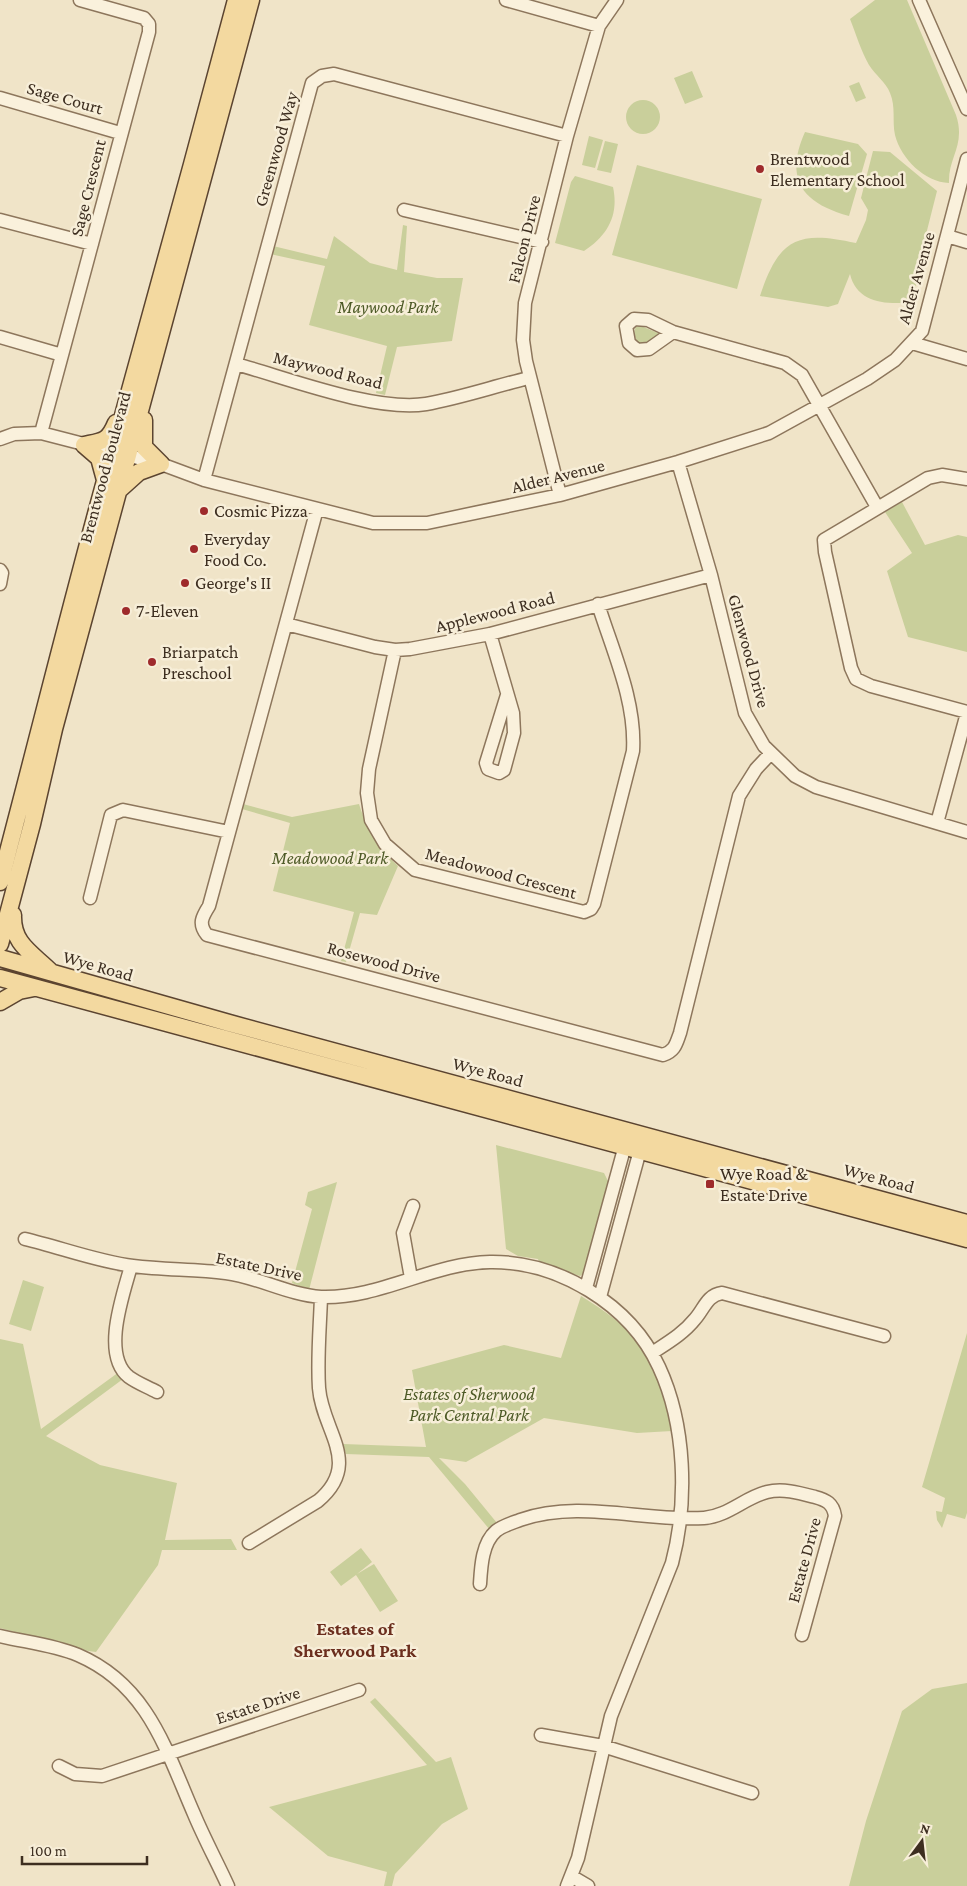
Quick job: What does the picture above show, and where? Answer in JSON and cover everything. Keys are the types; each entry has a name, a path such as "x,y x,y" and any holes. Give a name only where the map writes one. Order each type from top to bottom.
{"main road":[{"name":"Brentwood Boulevard","path":"135,402 176,232 236,0"},
{"name":"Brentwood Boulevard","path":"0,882 30,760 112,486 251,0"},
{"path":"84,445 105,440 111,436 135,402"},
{"path":"84,445 99,458 112,486 139,472 161,464 144,447 145,427 135,402"},
{"name":"Brentwood Boulevard","path":"0,944 14,897 112,486"},
{"path":"0,849 30,760"},
{"path":"14,897 12,928 15,936 52,973"},
{"name":"Wye Road","path":"0,958 967,1239"},
{"name":"Wye Road","path":"0,978 635,1141 967,1222"},
{"path":"0,1002 18,991 31,988 49,991"}],"street":[{"name":"Sage Crescent","path":"41,433 120,132 149,32 149,24 144,18 80,0"},
{"path":"506,0 598,26"},
{"name":"Falcon Drive","path":"560,495 530,378 524,340 525,303 542,242 567,136 598,26 617,0"},
{"path":"919,0 967,109"},
{"name":"Greenwood Way","path":"204,480 312,83 322,76 334,74 567,136"},
{"name":"Sage Court","path":"0,98 120,132"},
{"name":"Alder Avenue","path":"0,440 14,434 41,433 161,464 204,480 373,523 427,523 560,495 678,462 770,432 867,378 895,360 912,344 922,331 967,159"},
{"path":"404,210 542,242"},
{"path":"0,220 92,244"},
{"path":"947,236 967,242"},
{"path":"673,332 791,365 802,375 820,404 877,507"},
{"path":"0,337 62,355"},
{"path":"912,344 967,359"},
{"name":"Maywood Road","path":"236,364 371,402 395,404 424,404 530,378"},
{"name":"Glenwood Drive","path":"678,462 711,575 745,713 764,746 795,776 816,788 967,832"},
{"path":"937,823 967,712 871,686 856,679 851,668 824,540 928,478 942,474 967,479"},
{"name":"Rosewood Drive","path":"317,510 209,906 201,918 207,935 663,1055 675,1047 680,1034 739,796 756,769 771,753"},
{"path":"0,570 2,577 0,584"},
{"name":"Applewood Road","path":"286,624 395,650 442,644 490,634 711,575"},
{"name":"Meadowood Crescent","path":"395,650 369,769 367,793 371,820 385,844 415,870 584,912 594,904 633,751 634,736 630,705 598,604"},
{"path":"490,634 513,713 514,733 504,770 495,773 488,769 486,763 507,695"},
{"path":"90,898 112,815 123,810 229,832"},
{"path":"586,1288 635,1141"},
{"path":"600,1297 635,1141"},
{"path":"411,1278 403,1233 413,1206"},
{"name":"Estate Drive","path":"25,1239 131,1266 228,1273 321,1296 369,1292 411,1278 470,1263 505,1262 540,1269 586,1288 600,1297 624,1318 652,1353 664,1378 675,1416 680,1461 679,1537 672,1563 624,1682 603,1746 578,1858 569,1881 588,1886"},
{"path":"131,1266 117,1319 116,1358 128,1376 157,1392"},
{"path":"652,1353 686,1329 707,1301 716,1294 722,1293 884,1336"},
{"name":"Estate Drive","path":"249,1543 318,1501 327,1493 337,1474 340,1463 338,1448 319,1391 321,1296"},
{"name":"Estate Drive","path":"480,1584 482,1560 490,1539 496,1531 532,1516 577,1511 680,1518 717,1516 754,1497 779,1490 802,1494 830,1503 835,1516 802,1635"},
{"path":"0,1636 69,1652 96,1665 130,1691 140,1702 157,1728 210,1851 228,1886"},
{"name":"Estate Drive","path":"58,1766 75,1774 102,1776 359,1690"},
{"path":"541,1735 603,1746 752,1793"}],"green space":[{"path":"875,0 907,0 956,115 959,135 949,174 949,183 940,182 915,168 898,144 895,135 893,104 890,93 886,85 869,65 850,19"},
{"path":"692,71 703,97 685,104 674,78"},
{"path":"859,82 866,98 856,102 849,86"},
{"path":"643,100 650,101 655,105 659,110 659,124 655,129 650,133 643,134 636,133 631,129 627,124 626,117 627,110 631,105 636,101"},
{"path":"805,132 858,144 867,154 849,216 819,204 802,187 797,176 796,163"},
{"path":"589,136 603,140 595,168 582,165"},
{"path":"605,141 618,144 611,173 597,170"},
{"path":"873,151 890,152 937,191 918,266 915,292 902,303 877,301 869,298 857,289 850,274 838,304 828,307 760,296 775,261 783,250 793,243 805,239 819,238 856,243 866,220 868,210 861,198"},
{"path":"637,165 762,199 737,289 612,255"},
{"path":"575,176 613,187 614,207 610,223 600,238 584,251 555,243 571,182"},
{"name":"Maywood Park","path":"403,225 407,226 404,272 437,278 463,278 452,341 397,347 385,395 376,393 387,346 309,325 325,266 270,254 273,246 327,259 334,236 370,263 397,270"},
{"path":"641,326 658,333 659,336 642,346 636,340 634,332 636,327"},
{"path":"902,502 925,545 958,535 967,537 967,652 908,637 887,571 912,553 885,512"},
{"name":"Meadowood Park","path":"243,804 292,817 359,804 374,838 398,866 377,915 360,913 346,962 341,961 354,912 273,891 290,823 242,809"},
{"path":"496,1145 604,1173 609,1183 585,1273 580,1276 540,1264 538,1259 518,1256 506,1249"},
{"path":"337,1182 309,1290 292,1283 312,1209 305,1205 308,1192"},
{"path":"23,1280 44,1287 31,1331 9,1324"},
{"name":"Estates of Sherwood Park Central Park","path":"581,1296 608,1314 639,1342 650,1359 658,1379 672,1431 637,1433 544,1418 466,1462 439,1458 465,1484 497,1523 490,1530 429,1457 346,1454 343,1444 426,1447 412,1370 504,1345 561,1358"},
{"path":"967,1333 967,1513 965,1519 947,1514 942,1528 937,1520 936,1511 942,1512 945,1498 922,1487"},
{"path":"0,1339 23,1344 41,1429 119,1372 123,1379 46,1436 100,1465 177,1483 165,1540 231,1539 237,1550 162,1550 158,1565 96,1652 81,1650 0,1628"},
{"path":"361,1548 372,1562 357,1574 374,1564 398,1601 380,1612 356,1575 341,1586 330,1572"},
{"path":"967,1683 967,1886 849,1886 866,1821 902,1711 932,1689"},
{"path":"375,1698 436,1762 451,1757 468,1809 442,1824 395,1874 392,1886 384,1886 387,1872 328,1856 269,1807 427,1765 370,1702"}],"place":[{"name":"Brentwood Elementary School","path":"760,169"},
{"name":"Cosmic Pizza","path":"204,511"},
{"name":"Everyday Food Co.","path":"194,549"},
{"name":"George's II","path":"185,583"},
{"name":"7-Eleven","path":"126,611"},
{"name":"Briarpatch Preschool","path":"152,662"},
{"name":"Wye Road & Estate Drive","path":"710,1184"}],"district":[{"name":"Estates of Sherwood Park","path":"355,1639"}]}
